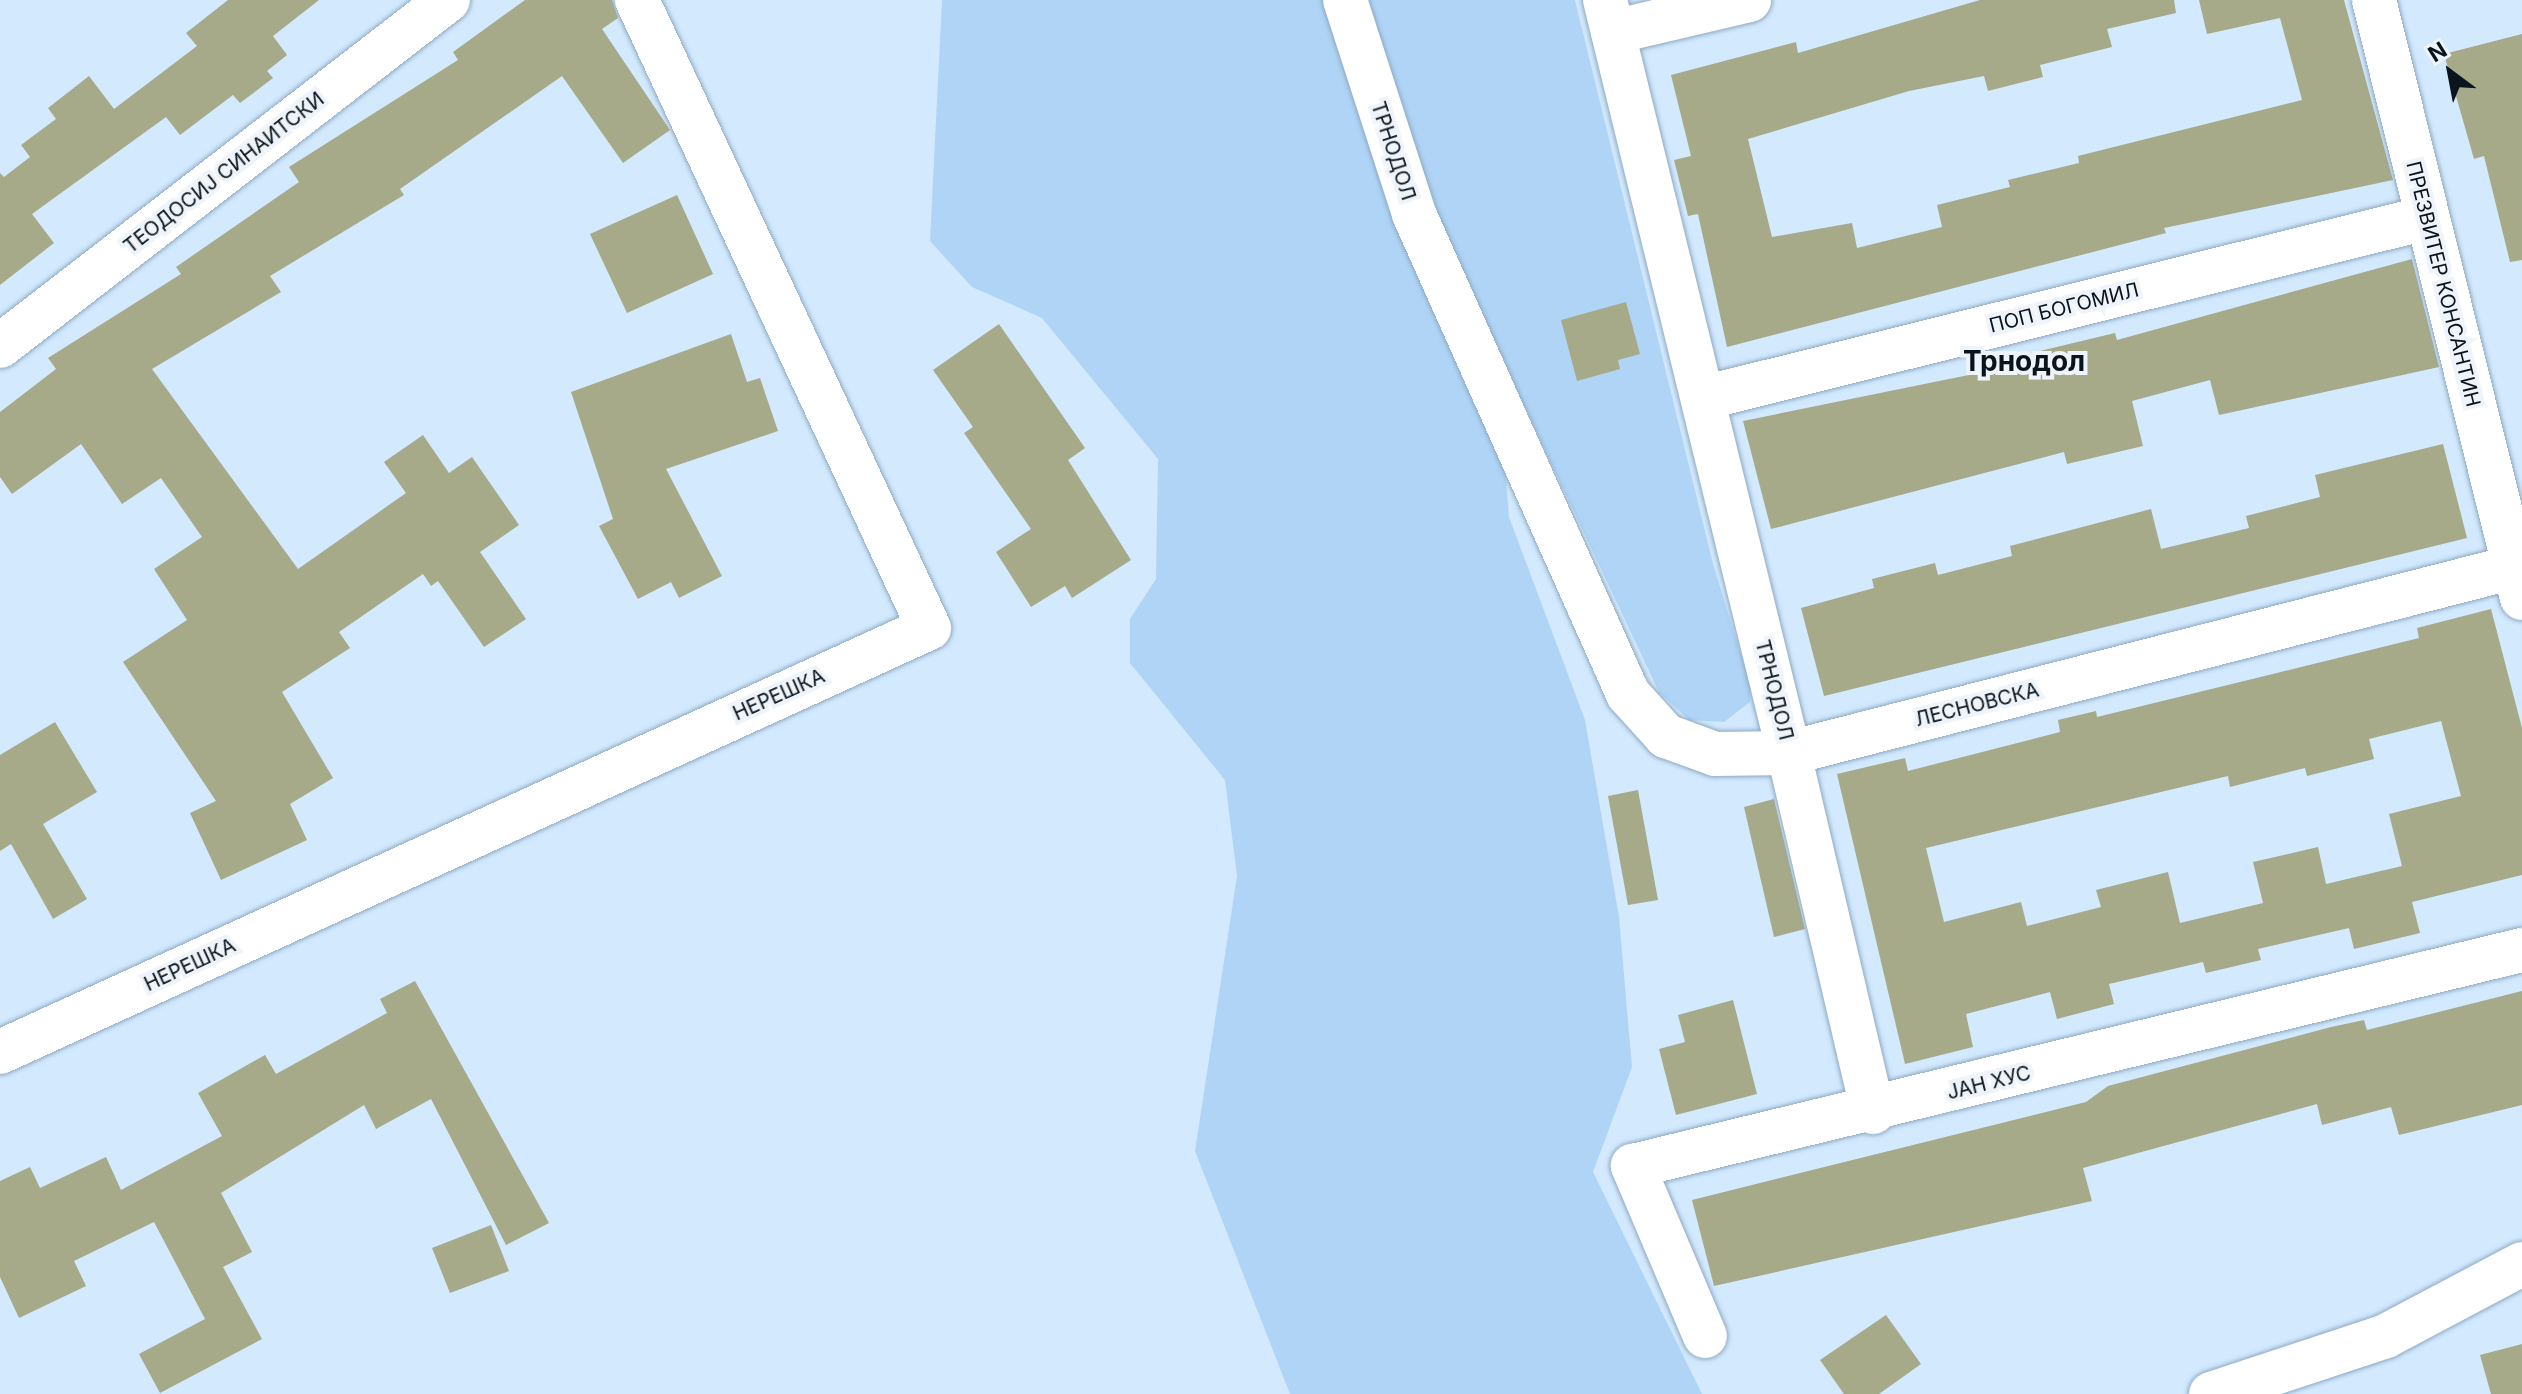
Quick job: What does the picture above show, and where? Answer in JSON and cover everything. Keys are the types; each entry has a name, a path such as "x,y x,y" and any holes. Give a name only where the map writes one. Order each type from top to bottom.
{"street":[{"name":"ТЕОДОСИЈ СИНАИТСКИ","path":"0,346 448,0"},
{"name":"НЕРЕШКА","path":"0,1052 929,628 637,0"},
{"name":"ТРНОДОЛ","path":"1345,0 1414,214 1628,694 1666,736 1715,754 1789,753 1609,16"},
{"path":"1609,16 1749,0"},
{"name":"ПРЕЗВИТЕР КОНСАНТИН","path":"2374,0 2426,218 2519,576"},
{"name":"ПОП БОГОМИЛ","path":"1703,398 2426,218"},
{"name":"ЛЕСНОВСКА","path":"1789,753 2519,576"},
{"path":"1789,753 1873,1112"},
{"name":"ЈАН ХУС","path":"1705,1336 1633,1166 1873,1112 2522,950"},
{"path":"2211,1394 2386,1336 2522,1264"}],"shaded area":[{"path":"942,0 1575,0 1713,564 1751,687 1750,702 1724,722 1689,720 1659,692 1495,344 1509,517 1585,720 1619,917 1632,1067 1593,1172 1702,1394 1290,1394 1195,1151 1237,876 1225,780 1130,663 1130,619 1156,579 1158,459 1042,318 972,287 930,241"}],"building":[{"path":"228,0 319,0 273,36 287,55 267,71 273,78 240,103 233,95 180,135 166,117 32,214 54,243 0,285 0,173 4,177 30,157 21,145 56,119 48,108 89,76 114,109 197,46 186,33"},
{"path":"525,0 612,0 618,18 602,29 670,130 623,163 562,76 400,189 404,195 270,276 281,292 152,369 298,569 406,493 384,462 423,435 449,473 472,457 519,525 480,552 526,619 484,647 438,581 431,586 423,574 339,632 350,648 282,692 333,778 290,804 307,840 221,880 190,813 216,801 123,662 187,620 154,569 202,537 161,478 122,504 81,444 12,494 0,477 0,412 56,369 48,358 181,274 176,267 299,182 289,167 458,60 453,52"},
{"path":"1980,0 2174,0 2176,13 2107,29 2112,47 2040,65 2043,77 1988,91 1984,76 1909,91 1748,139 1772,237 1852,223 1857,248 1942,227 1937,205 2010,187 2008,180 2079,163 2078,156 2302,100 2280,18 2207,34 2199,0 2344,0 2393,180 2164,228 2166,233 1727,347 1698,214 1688,216 1674,160 1691,156 1671,75 1796,42 1798,53"},
{"path":"2522,34 2522,260 2510,262 2484,156 2474,159 2444,54"},
{"path":"677,195 713,274 627,313 590,234"},
{"path":"2412,259 2439,367 2219,415 2210,380 2132,401 2143,446 2067,464 2064,452 1771,529 1743,421 2042,360 2040,351 2115,333 2117,340"},
{"path":"1626,302 1640,354 1618,360 1620,369 1577,381 1561,320"},
{"path":"999,324 1085,448 1068,460 1131,560 1072,598 1065,586 1031,607 996,552 1031,529 964,433 973,427 933,370"},
{"path":"731,334 747,382 760,378 778,431 666,469 722,576 679,598 671,582 638,599 599,526 613,519 571,392"},
{"path":"2443,444 2467,538 1824,696 1801,608 1874,588 1872,579 1935,563 1938,575 2012,556 2010,546 2151,509 2161,549 2249,528 2246,516 2320,497 2315,475"},
{"path":"2491,609 2522,728 2522,875 2412,902 2420,933 2354,949 2349,928 2258,949 2261,960 2206,973 2203,962 2109,984 2114,1004 2057,1019 2050,992 1966,1014 1973,1047 1905,1064 1837,774 1905,758 1908,771 2060,732 2058,720 2096,711 2097,717 2419,638 2417,628","holes":["2441,721 2461,796 2389,814 2402,866 2326,884 2318,847 2253,862 2263,903 2180,923 2168,872 2096,890 2101,907 2027,926 2021,902 1944,922 1926,848 2228,776 2230,787 2305,768 2307,776 2374,759 2369,739"]},
{"path":"55,722 97,792 43,824 87,899 53,919 11,844 0,851 0,755"},
{"path":"1638,790 1658,900 1628,905 1608,796"},
{"path":"1774,799 1805,929 1774,937 1744,807"},
{"path":"415,981 549,1223 506,1245 431,1099 376,1129 364,1105 221,1193 252,1252 223,1267 262,1339 160,1393 139,1354 205,1319 154,1222 74,1261 86,1286 19,1318 0,1277 0,1181 30,1167 40,1188 106,1157 121,1190 222,1136 198,1093 265,1055 276,1074 387,1013 380,999"},
{"path":"2522,991 2522,1105 2399,1135 2391,1107 2322,1125 2317,1104 2083,1168 2092,1201 1714,1286 1692,1200 2086,1102 2108,1086 2331,1027 2364,1020 2367,1030"},
{"path":"1733,1000 1757,1094 1676,1115 1659,1049 1685,1042 1678,1015"},
{"path":"491,1225 509,1271 450,1293 432,1248"},
{"path":"1886,1315 1921,1364 1879,1394 1844,1394 1820,1360"},
{"path":"2522,1344 2522,1394 2491,1394 2480,1355"}],"district":[{"name":"Трнодол","path":"2024,361"}]}
